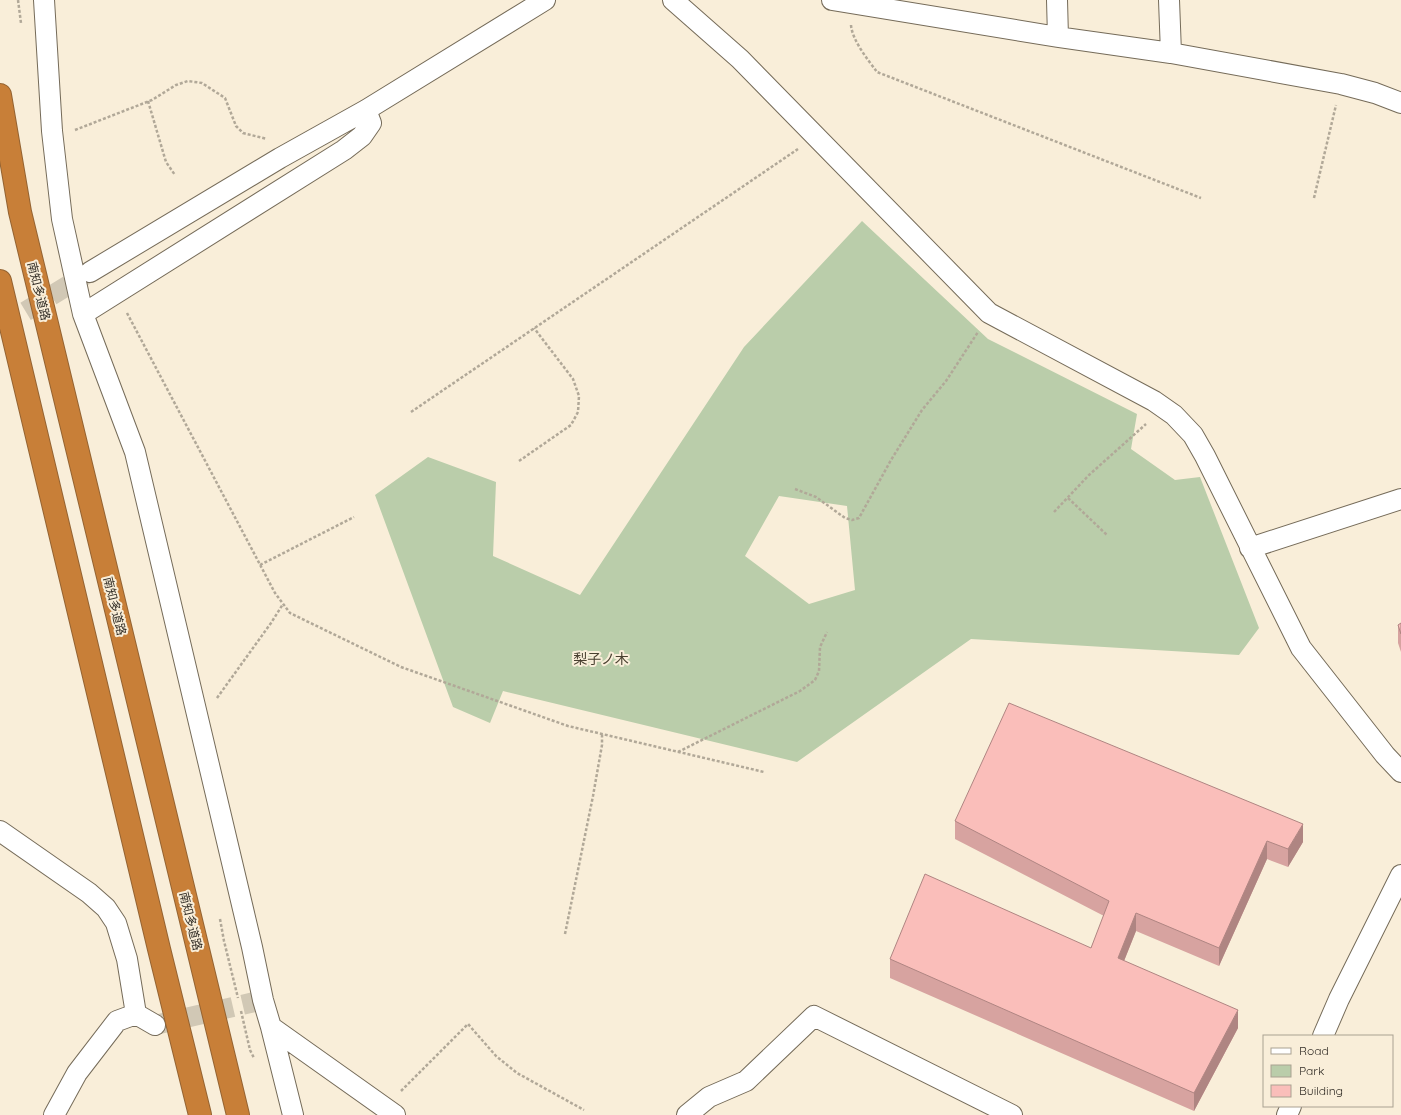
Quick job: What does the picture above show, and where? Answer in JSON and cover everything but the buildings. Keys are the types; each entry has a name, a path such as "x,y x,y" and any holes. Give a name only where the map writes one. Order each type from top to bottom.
{"highway":[{"name":"南知多道路","path":"0,95 20,212 238,1115"},
{"path":"0,281 200,1115"}],"street":[{"path":"44,0 53,137 62,219 84,314 135,452 263,1000 293,1115"},
{"path":"90,272 280,158 366,110 545,0"},
{"path":"673,0 740,59 989,313 1154,401 1174,415 1193,435 1205,456 1301,648 1385,755 1401,772"},
{"path":"1057,0 1058,37"},
{"path":"1170,0 1170,53"},
{"path":"841,2 1058,37 1170,53 1341,84 1375,93 1401,103"},
{"path":"84,314 344,150 362,136 371,123 366,110"},
{"path":"1250,548 1401,498"},
{"path":"0,831 89,893 106,908 116,923 127,959 136,1014"},
{"path":"1323,1035 1339,999 1401,875"},
{"path":"136,1014 155,1025"},
{"path":"54,1115 77,1073 117,1021 136,1014"},
{"path":"687,1115 709,1097 746,1081 814,1016 1012,1115"},
{"path":"271,1027 390,1111"}],"path":[{"path":"841,2 849,11 851,32 877,72 1201,198"},
{"path":"53,137 75,130 148,101 176,84 188,81 202,83 225,98 236,126 242,133 267,139 274,146 280,158"},
{"path":"1314,198 1341,84"},
{"path":"148,101 166,162 175,175"},
{"path":"411,412 816,137"},
{"path":"118,292 129,319 275,593 290,613 402,667 568,726 764,772"},
{"path":"795,489 816,498 845,518 852,520 859,518 891,460 922,410 946,381 989,313"},
{"path":"519,461 571,425 578,412 579,396 574,379 534,328"},
{"path":"1054,512 1089,475 1163,408"},
{"path":"1068,498 1107,535"},
{"path":"260,565 354,517"},
{"path":"198,717 210,708 283,604"},
{"path":"678,752 800,691 815,680 819,671 820,647 827,632"},
{"path":"565,934 593,796 602,745 602,734"},
{"path":"390,1111 468,1024 496,1056 517,1073 584,1110"}],"green space":[{"path":"862,221 988,339 1137,414 1131,449 1175,480 1200,477 1259,628 1239,655 971,639 797,762 503,691 490,723 453,707 375,495 428,457 496,482 493,556 580,595 744,347","holes":["779,496 847,506 855,590 809,604 745,556"]}],"tunnel":[{"path":"0,327 90,272"},
{"path":"155,1025 263,1000"}],"district":[{"name":"梨子ノ木","path":"601,659"}]}
